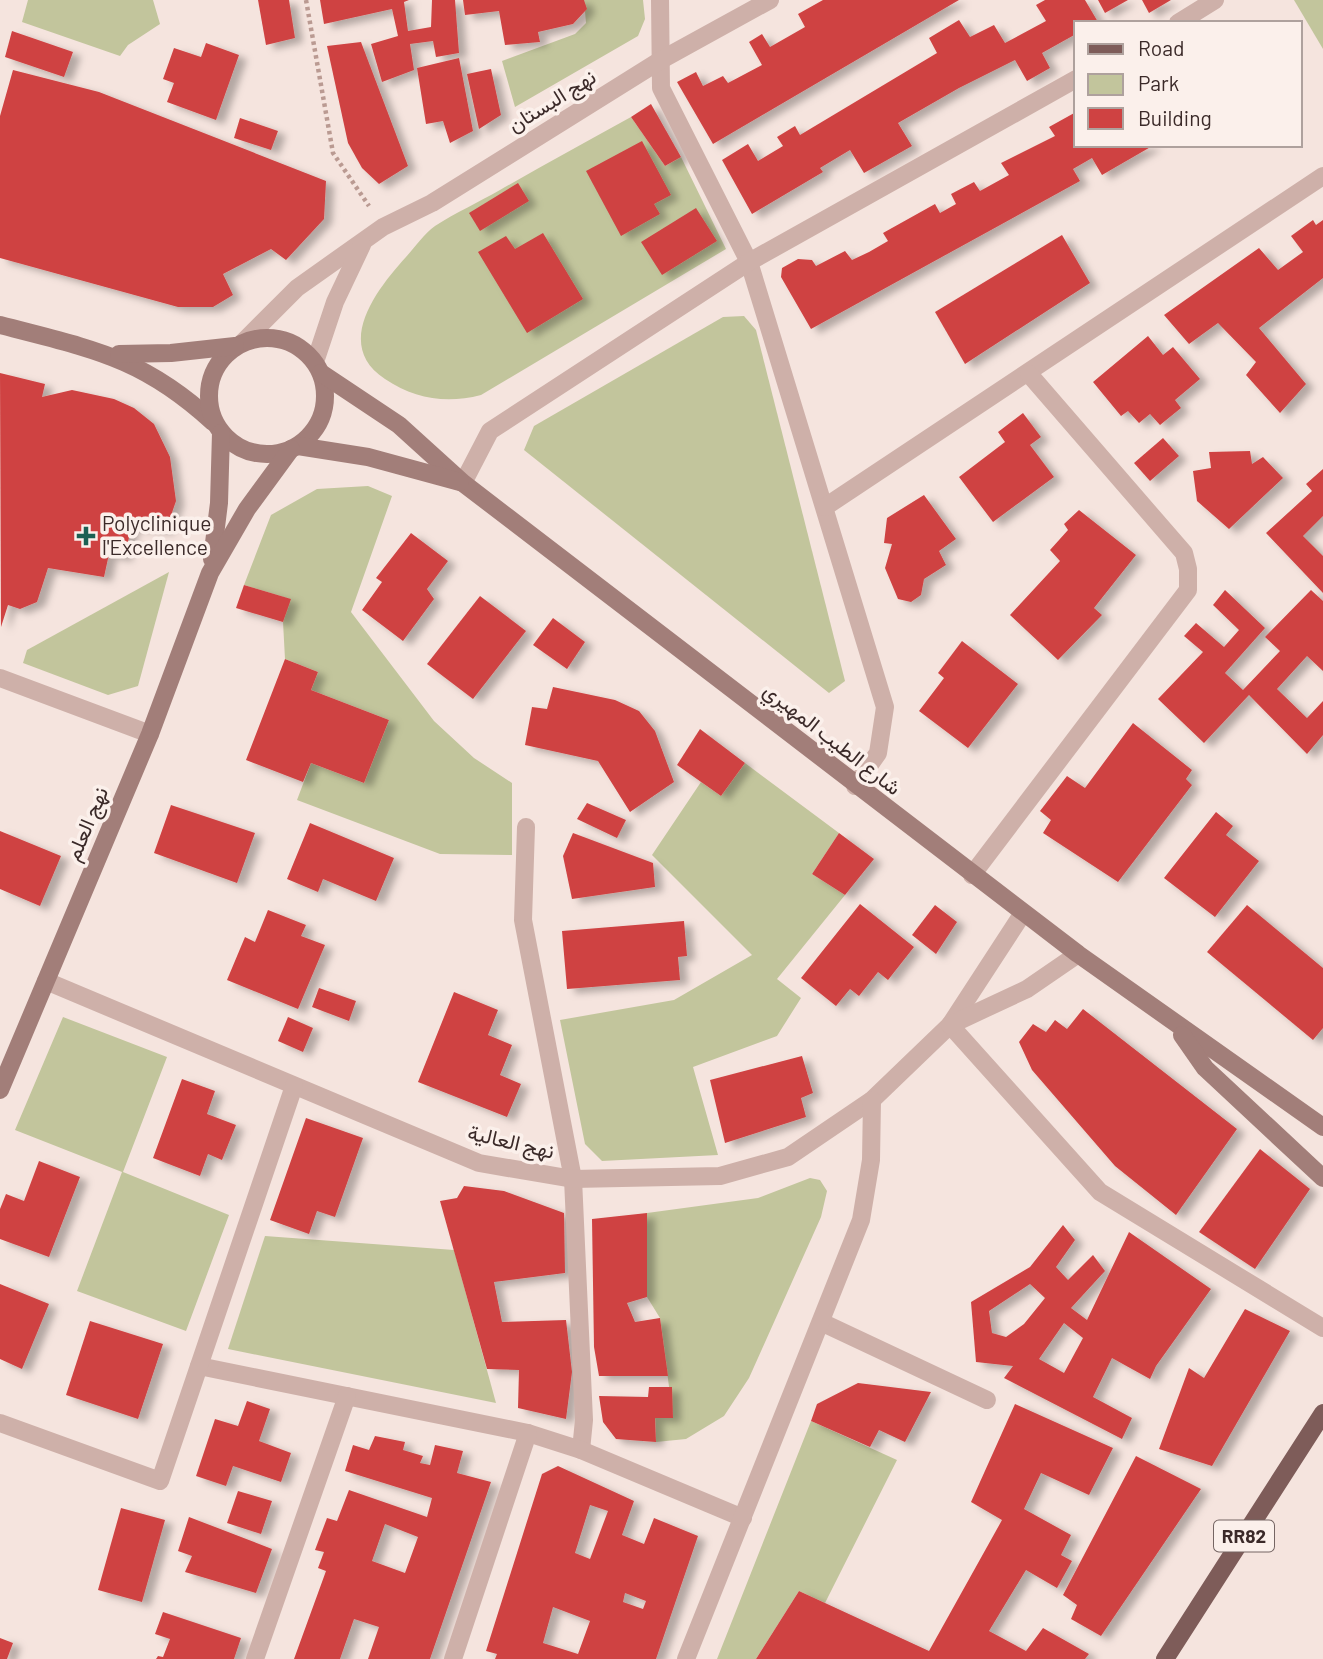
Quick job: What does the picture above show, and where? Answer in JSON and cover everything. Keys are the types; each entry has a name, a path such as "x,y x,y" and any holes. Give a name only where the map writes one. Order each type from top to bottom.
{"main road":[{"name":"RR82","path":"1164,1659 1323,1413"}],"street":[{"path":"660,0 662,88 749,261 885,707 878,753 855,786"},
{"name":"نهج البستان","path":"239,344 298,288 362,245 383,227 432,203 662,60 770,0"},
{"path":"1181,21 1215,0"},
{"path":"463,483 490,431 749,261 1074,80"},
{"path":"825,507 1029,374 1323,176"},
{"name":"نهج البستان","path":"318,367 335,302 362,245"},
{"path":"0,325 108,353 165,382 246,451 269,454 294,448 311,435 325,405 318,367 301,348 283,340 262,337 239,344 172,353 108,353"},
{"path":"217,428 208,398 212,372 222,358 239,344"},
{"name":"شارع الطيب المهيري","path":"318,367 399,425 463,483 972,875 1176,1026 1323,1127"},
{"path":"972,875 1188,590 1188,569 1184,553 1029,374"},
{"name":"نهج العلم","path":"209,573 219,503 217,428"},
{"name":"شارع الطيب المهيري","path":"294,448 368,457 463,483"},
{"name":"نهج العلم","path":"0,1090 150,734 209,573 247,509 294,448"},
{"path":"0,678 150,734"},
{"path":"526,827 523,920 573,1179 584,1420 581,1450"},
{"name":"نهج العالية","path":"46,981 479,1163 573,1179 720,1176 788,1157 872,1100 950,1025 1023,913"},
{"name":"نهج العالية","path":"950,1025 1027,989 1078,954"},
{"path":"950,1025 1100,1192 1323,1328"},
{"name":"شارع الطيب المهيري","path":"1176,1026 1205,1068 1323,1178"},
{"path":"0,1423 160,1481 295,1086"},
{"path":"686,1659 861,1220 871,1160 872,1100"},
{"path":"821,1321 987,1400"},
{"path":"199,1366 528,1433 581,1450 743,1518"},
{"path":"255,1659 347,1396"},
{"path":"453,1659 528,1433"}],"path":[{"path":"306,0 332,153 383,227"}],"green space":[{"path":"28,0 153,0 160,24 128,45 120,56 22,22"},
{"path":"584,0 643,0 645,19 638,36 515,107 502,61 575,34 586,23"},
{"path":"1294,0 1323,0 1323,49"},
{"path":"631,117 665,166 681,157 726,249 481,395 443,399 419,395 396,386 370,365 362,350 361,334 365,317 383,285 427,233 435,226"},
{"path":"744,316 756,330 845,681 829,693 524,450 534,426 723,317"},
{"path":"368,486 392,496 351,612 434,721 474,758 512,783 512,855 440,854 297,800 311,763 364,783 389,720 311,690 318,672 285,659 283,622 290,599 244,585 271,515 317,489"},
{"path":"169,572 138,686 108,695 23,663 27,650"},
{"path":"745,763 839,833 812,874 845,895 777,979 801,998 777,1036 693,1067 718,1155 602,1161 585,1144 560,1020 674,1000 752,955 652,855 701,782 721,796"},
{"path":"63,1017 167,1057 123,1172 229,1215 186,1331 77,1291 122,1172 15,1130"},
{"path":"810,1178 820,1180 827,1191 821,1217 749,1378 724,1416 686,1439 656,1442 655,1418 673,1417 660,1318 647,1297 647,1213 758,1198"},
{"path":"265,1236 454,1250 496,1403 228,1349"},
{"path":"811,1421 897,1460 825,1603 799,1591 756,1659 717,1659"}],"building":[{"path":"258,0 289,0 295,38 266,45"},
{"path":"320,0 409,0 404,2 408,31 431,27 432,0 455,0 459,53 436,57 433,41 410,44 414,70 382,82 371,44 398,36 392,9 324,24"},
{"path":"463,0 584,0 587,9 573,24 538,32 540,42 505,45 499,11 465,15"},
{"path":"823,0 959,0 713,144 677,82 696,72 703,86 723,76 728,83 762,65 749,42 762,34 770,47 805,27 798,14"},
{"path":"1045,0 1085,0 1097,21 1074,21 1074,35 1042,53 1050,68 1027,81 1015,60 898,123 912,146 864,173 850,150 820,168 823,172 752,214 722,160 748,144 758,161 783,146 777,137 795,126 800,135 937,53 929,38 959,20 970,37 994,25 1005,43 1046,21 1036,5"},
{"path":"1098,0 1128,0 1105,13"},
{"path":"1142,0 1171,0 1149,13"},
{"path":"12,31 73,52 64,77 5,57"},
{"path":"361,42 408,166 379,184 362,168 348,143 327,46"},
{"path":"206,43 239,55 216,120 167,102 174,83 163,79 174,48 201,57"},
{"path":"459,58 473,131 450,143 443,121 426,124 417,68"},
{"path":"491,69 501,115 479,129 467,74"},
{"path":"13,70 99,92 326,181 324,219 286,260 271,249 223,274 233,295 213,307 178,307 0,258 0,116"},
{"path":"651,104 681,157 665,166 631,117"},
{"path":"1074,113 1074,147 1151,147 1102,175 1092,158 1073,169 1080,181 811,329 781,277 782,268 798,259 812,260 816,266 845,251 852,260 869,252 888,241 883,233 935,204 940,213 956,204 951,194 974,182 980,191 1009,175 1001,163 1055,136 1049,127"},
{"path":"240,118 278,131 271,150 234,138"},
{"path":"642,141 671,195 654,204 660,214 621,236 586,171"},
{"path":"518,183 529,201 480,231 469,213"},
{"path":"696,208 717,241 662,275 641,242"},
{"path":"1313,220 1316,225 1323,220 1323,278 1259,328 1306,384 1280,413 1246,375 1256,362 1218,323 1189,344 1164,315 1259,248 1278,270 1303,252 1291,236"},
{"path":"543,233 583,299 527,333 478,252 506,236 515,249"},
{"path":"1062,235 1090,283 965,364 935,312"},
{"path":"1148,336 1163,355 1173,347 1200,379 1175,400 1181,408 1160,425 1150,414 1139,423 1128,411 1121,416 1093,382"},
{"name":"Polyclinique l'Excellence","path":"0,373 45,384 42,397 72,390 114,399 134,408 154,424 170,457 176,501 166,530 132,526 124,557 109,554 104,577 48,568 37,602 20,609 8,605 1,627"},
{"path":"1023,413 1041,437 1030,445 1054,477 993,522 959,477 1005,442 998,432"},
{"path":"1163,438 1179,456 1150,481 1134,463"},
{"path":"1250,451 1252,464 1263,457 1283,478 1229,529 1197,501 1193,471 1211,468 1209,452"},
{"path":"1323,469 1323,516 1303,536 1323,556 1323,593 1266,533 1312,491 1306,484"},
{"path":"924,495 956,539 939,551 946,565 924,579 921,595 911,602 898,599 885,568 892,544 884,543 887,518"},
{"path":"1079,510 1136,555 1094,608 1102,615 1058,660 1010,615 1060,561 1050,550 1068,530 1064,524"},
{"path":"411,533 448,561 427,589 434,599 403,641 362,610 382,582 376,578"},
{"path":"244,585 291,599 283,622 236,608"},
{"path":"1225,590 1265,628 1225,673 1243,690 1280,651 1265,637 1311,590 1323,601 1323,671 1307,656 1277,689 1307,718 1323,701 1323,735 1307,754 1249,695 1204,743 1158,699 1203,652 1184,636 1196,623 1224,647 1239,630 1213,605"},
{"path":"480,596 526,631 473,699 427,664"},
{"path":"553,618 585,642 567,669 533,645"},
{"path":"962,641 1018,684 968,748 919,711 944,678 938,673"},
{"path":"285,659 318,672 311,690 389,720 364,783 311,763 303,782 246,760"},
{"path":"553,687 615,700 639,711 655,731 674,782 630,812 598,761 525,745 532,707 547,709"},
{"path":"1133,723 1192,770 1186,779 1192,785 1118,882 1043,833 1051,820 1040,811 1067,776 1085,788"},
{"path":"700,729 745,763 721,796 677,765"},
{"path":"587,803 626,820 617,838 577,819"},
{"path":"171,805 255,833 237,883 154,853"},
{"path":"1216,812 1233,826 1226,835 1259,861 1215,917 1164,878"},
{"path":"310,823 394,858 376,901 323,879 318,892 287,879"},
{"path":"0,831 61,856 40,906 0,889"},
{"path":"573,833 653,863 655,887 572,899 563,856"},
{"path":"839,833 874,859 845,895 812,874"},
{"path":"860,904 914,947 888,980 878,972 859,996 850,989 836,1006 801,978"},
{"path":"935,905 957,922 936,954 912,935"},
{"path":"1247,905 1323,968 1323,1028 1313,1040 1207,952"},
{"path":"268,910 306,925 301,936 325,945 298,1009 227,980 245,937 255,942"},
{"path":"684,921 687,956 678,957 680,980 567,989 562,931"},
{"path":"319,988 356,1001 349,1021 312,1007"},
{"path":"454,992 498,1010 488,1035 512,1045 500,1075 521,1084 507,1117 418,1082"},
{"path":"1083,1009 1237,1129 1176,1215 1115,1166 1032,1070 1019,1042 1033,1024 1046,1032 1055,1020 1067,1029"},
{"path":"288,1017 313,1028 303,1052 278,1041"},
{"path":"802,1056 813,1093 801,1098 806,1117 725,1143 710,1080"},
{"path":"182,1079 215,1091 207,1114 236,1125 222,1160 208,1154 200,1176 153,1158"},
{"path":"306,1118 363,1138 335,1217 317,1211 309,1234 270,1220"},
{"path":"1260,1149 1310,1189 1255,1269 1199,1232"},
{"path":"39,1161 80,1177 49,1257 0,1239 0,1209 6,1194 24,1201"},
{"path":"464,1186 504,1191 564,1213 565,1273 494,1282 502,1322 566,1320 572,1372 566,1419 518,1408 519,1370 487,1369 440,1201 457,1198"},
{"path":"647,1213 647,1297 627,1303 635,1322 660,1318 668,1376 599,1376 594,1347 592,1219"},
{"path":"1063,1225 1075,1240 1056,1267 1068,1280 1093,1255 1105,1271 1071,1308 1087,1320 1129,1232 1211,1289 1156,1366 1150,1379 1112,1358 1093,1397 1132,1418 1122,1439 1004,1378 1013,1366 976,1362 971,1302 1030,1267","holes":["1030,1284 1045,1298 1024,1324 1006,1337 992,1333 989,1311","1064,1323 1083,1338 1064,1373 1039,1359"]},
{"path":"0,1284 49,1304 22,1369 0,1359"},
{"path":"1245,1309 1290,1331 1212,1466 1159,1449 1189,1368 1204,1378"},
{"path":"90,1321 163,1344 138,1419 66,1395"},
{"path":"858,1383 931,1392 905,1442 879,1430 870,1447 811,1421 817,1404"},
{"path":"649,1387 672,1387 673,1418 655,1418 656,1442 616,1439 603,1422 599,1396 648,1397"},
{"path":"247,1401 270,1409 259,1441 291,1453 281,1482 233,1466 226,1486 196,1476 215,1419 238,1426"},
{"path":"1015,1404 1113,1448 1089,1495 1041,1473 1024,1509 1071,1535 1061,1555 1072,1561 1057,1588 1026,1570 989,1631 1026,1651 1043,1628 1089,1654 1085,1659 756,1659 799,1591 929,1651 1002,1520 971,1502"},
{"path":"375,1436 405,1442 403,1450 423,1456 420,1463 430,1465 435,1445 463,1451 457,1473 491,1482 430,1659 368,1659 379,1627 354,1619 340,1659 294,1659 326,1571 318,1568 324,1552 315,1550 327,1518 337,1521 349,1490 427,1517 432,1498 345,1471 353,1445 369,1450","holes":["385,1524 418,1537 405,1573 372,1561"]},
{"path":"1136,1456 1201,1489 1101,1636 1071,1619 1077,1605 1063,1595"},
{"path":"558,1466 634,1501 622,1535 644,1544 654,1518 698,1536 656,1659 495,1659 497,1654 486,1651 542,1474","holes":["590,1505 608,1511 590,1559 575,1553","625,1593 646,1601 643,1609 623,1602","553,1607 590,1621 578,1654 543,1643"]},
{"path":"238,1491 272,1501 261,1534 227,1523"},
{"path":"121,1508 165,1520 142,1602 98,1590"},
{"path":"189,1517 272,1549 256,1593 185,1572 192,1556 178,1551"},
{"path":"163,1612 241,1638 234,1659 156,1659 158,1656 163,1657 170,1639 155,1634"},
{"path":"0,1638 13,1643 7,1659 0,1659"}],"place":[{"name":"Polyclinique l'Excellence","path":"86,536"}]}
